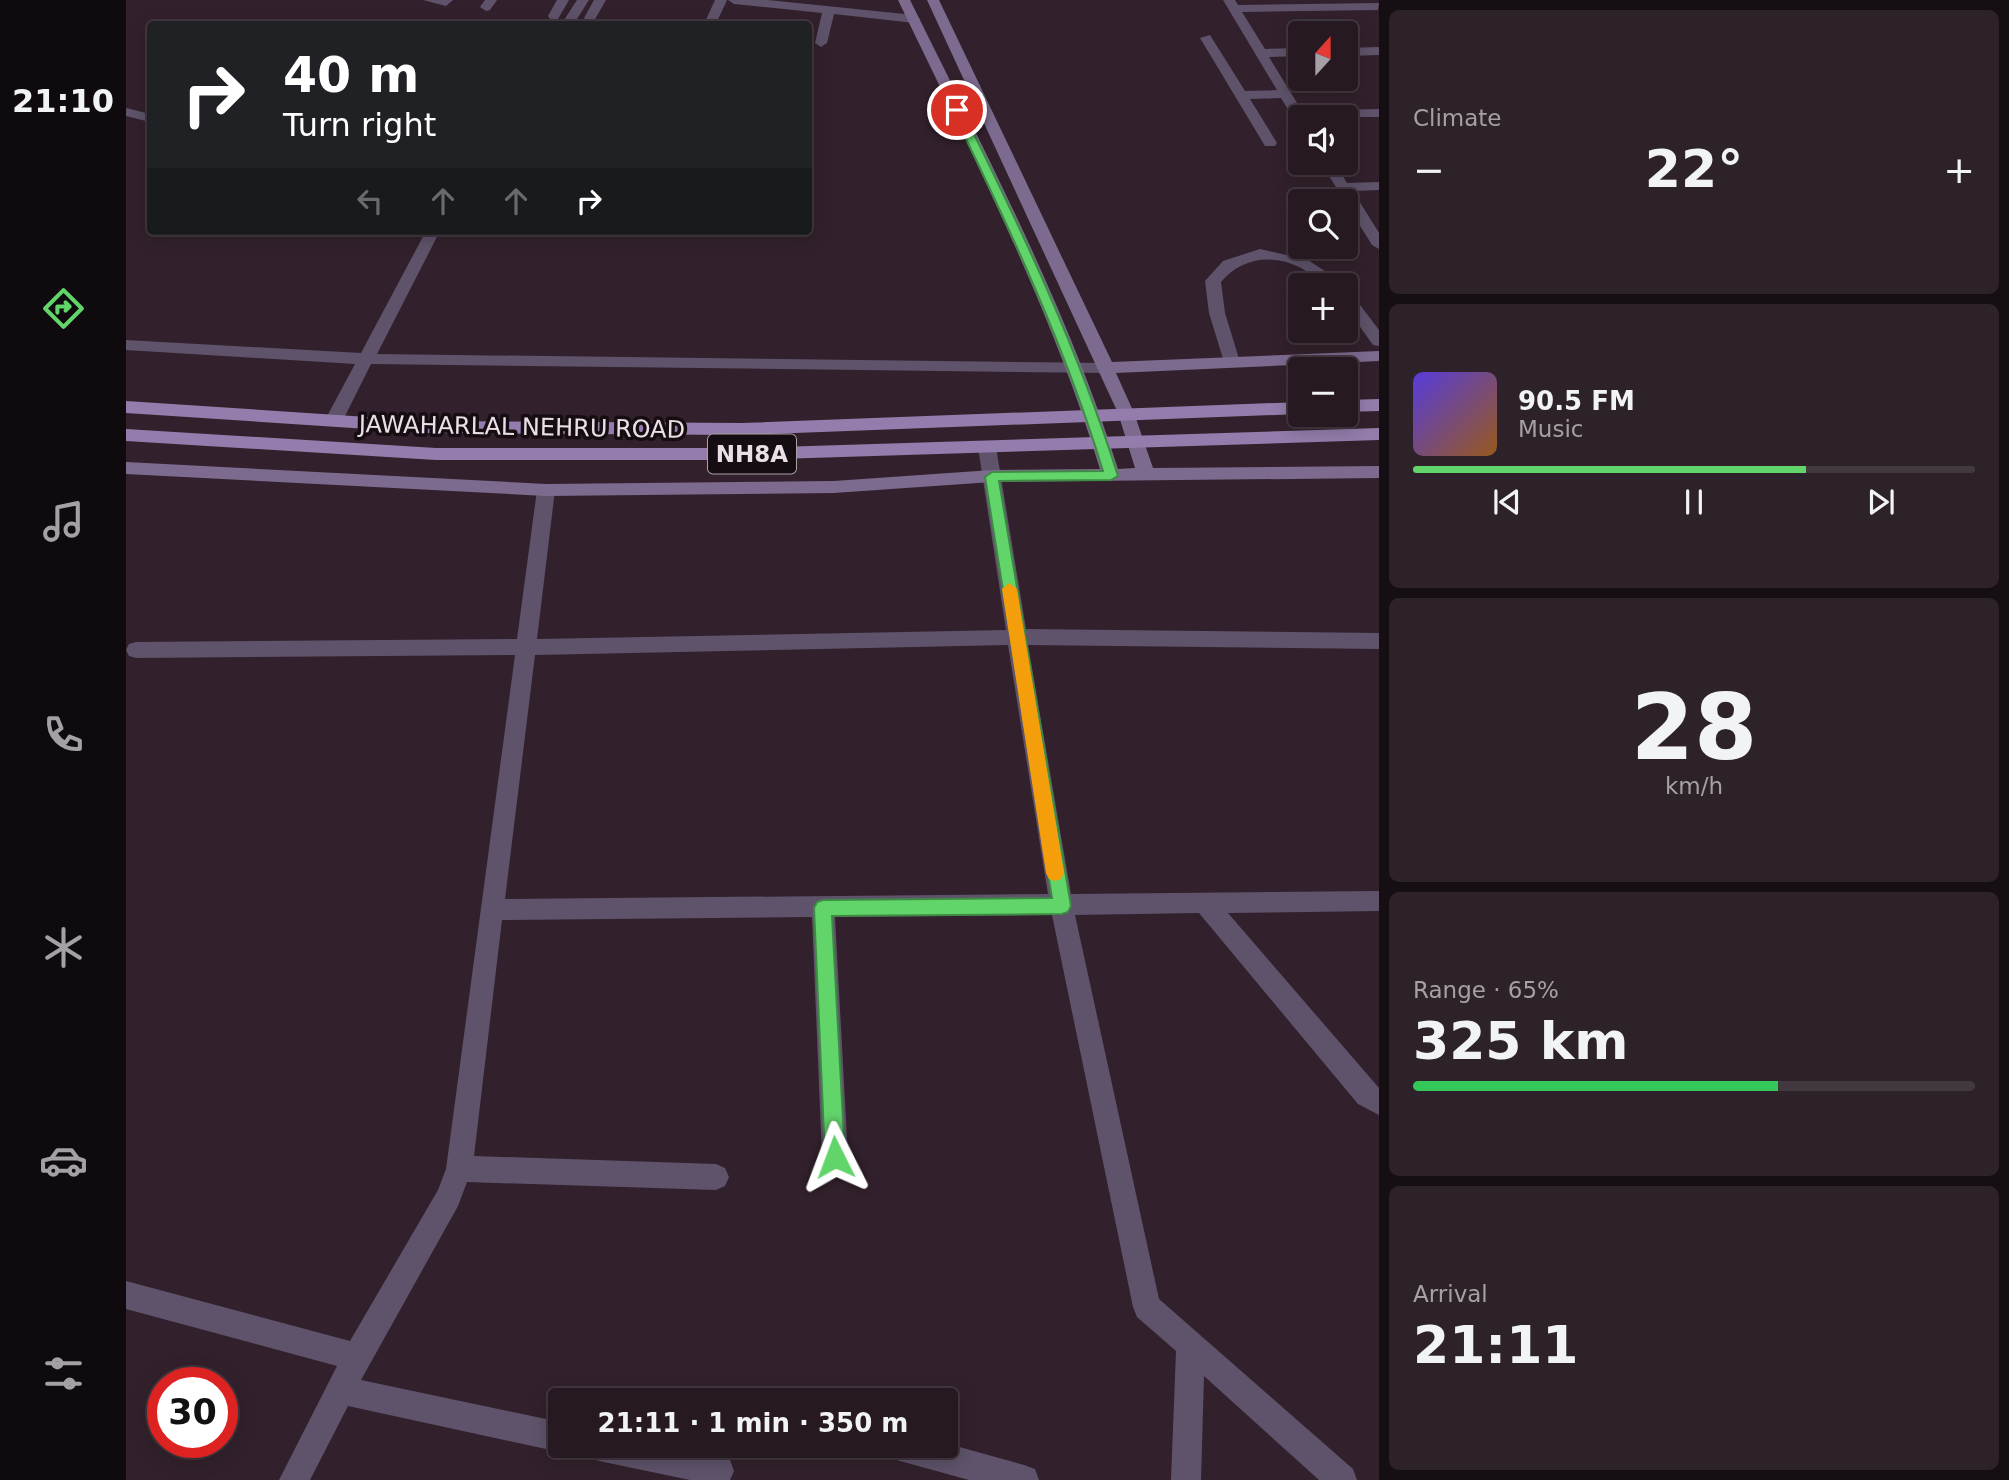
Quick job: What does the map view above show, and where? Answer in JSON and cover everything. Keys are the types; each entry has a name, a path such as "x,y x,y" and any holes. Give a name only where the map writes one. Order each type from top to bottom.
{"main road":[{"path":"1358,406 1379,405"},
{"name":"JAWAHARLAL NEHRU ROAD","path":"126,407 428,427 742,429 1288,408"},
{"name":"JAWAHARLAL NEHRU ROAD","path":"126,435 436,454 746,454 1379,434"}],"street":[{"path":"429,0 447,0"},
{"path":"554,16 563,0"},
{"path":"572,21 583,0"},
{"path":"590,18 600,0"},
{"path":"711,21 721,0"},
{"path":"734,0 829,10 909,9"},
{"path":"848,0 909,9"},
{"path":"933,0 1106,368 1137,442 1146,475"},
{"path":"1231,4 1378,6"},
{"path":"1231,4 1292,105"},
{"path":"909,9 1007,212 1092,414 1111,476"},
{"path":"821,43 829,10"},
{"path":"1206,38 1270,143"},
{"path":"1358,52 1379,51"},
{"path":"1260,53 1288,52"},
{"path":"1240,95 1286,94"},
{"path":"126,112 147,117"},
{"path":"1358,114 1379,113"},
{"path":"1336,175 1379,245"},
{"path":"1344,187 1379,186"},
{"path":"334,420 431,235"},
{"path":"1232,362 1217,313 1213,281 1228,264 1260,253 1303,263 1319,273"},
{"path":"1358,312 1379,341"},
{"path":"126,345 366,359 1073,368 1379,356"},
{"path":"987,446 1062,906 1147,1307 1342,1480"},
{"path":"126,468 546,490 834,486 992,477 1378,475"},
{"path":"294,1480 357,1357 449,1197 459,1170 546,490"},
{"path":"136,650 525,647 1017,637 1379,641"},
{"path":"491,910 1379,901"},
{"path":"1206,904 1367,1095 1379,1102"},
{"path":"823,908 835,1157"},
{"path":"459,1170 716,1177"},
{"path":"126,1295 357,1357"},
{"path":"1186,1480 1190,1346"},
{"path":"341,1390 548,1434"},
{"path":"657,1458 719,1471"},
{"path":"944,1458 1024,1480"}],"slow traffic":[{"path":"1009,589 1055,873"}],"route":[{"path":"835,1157 823,908 1062,906 1053,864 992,477 1111,476 1092,414 1007,212 957,110"}]}
